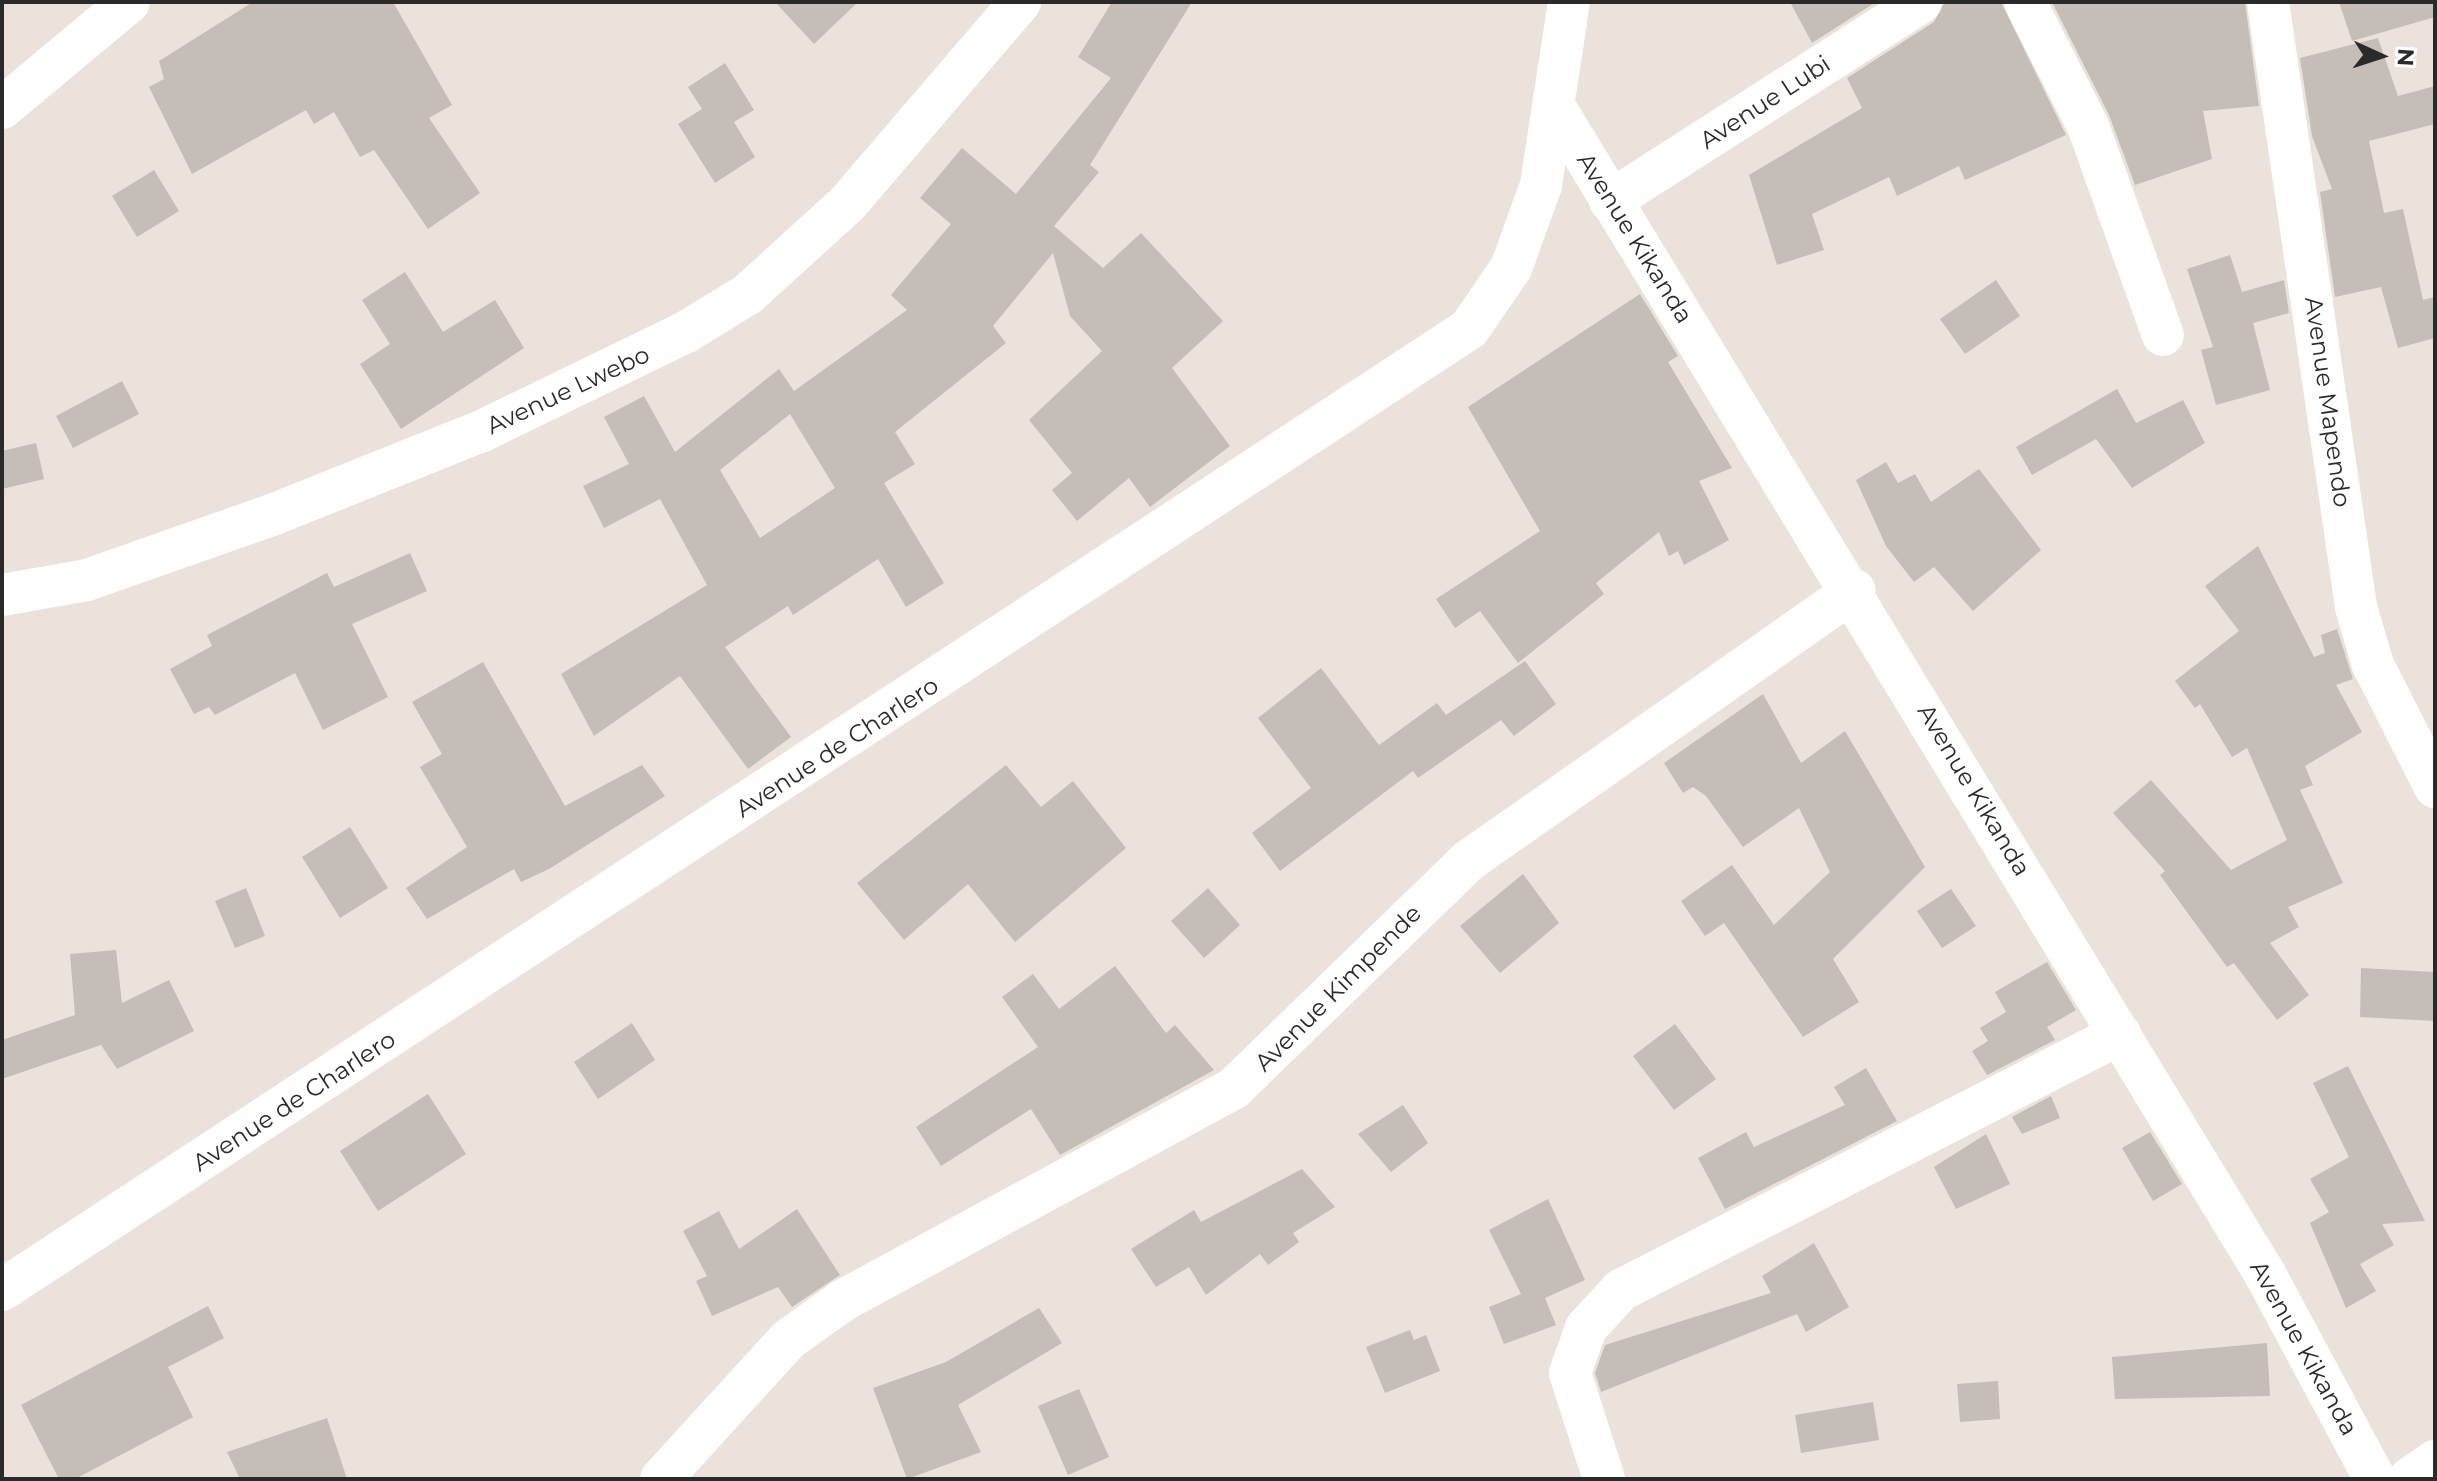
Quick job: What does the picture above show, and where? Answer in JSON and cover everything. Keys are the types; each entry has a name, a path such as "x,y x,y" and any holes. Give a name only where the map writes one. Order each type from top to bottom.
{"street":[{"path":"2,108 129,2"},
{"name":"Avenue Lwebo","path":"2,595 87,580 272,515 482,431 686,332 748,294 847,204 1020,2"},
{"name":"Avenue de Charlero","path":"2,1290 1433,359 1469,329 1511,268 1541,185 1557,111 1569,2"},
{"name":"Avenue Lubi","path":"1610,201 1921,2"},
{"path":"2025,2 2088,126 2163,335"},
{"name":"Avenue Mapendo","path":"2268,2 2356,607 2373,665 2435,787"},
{"name":"Avenue Kikanda","path":"1557,111 1610,201 1855,590 2265,1274 2378,1477"},
{"name":"Avenue Kimpende","path":"661,1479 789,1339 842,1301 1234,1088 1468,861 1855,590"},
{"path":"1604,1479 1570,1373 1586,1328 1621,1290 2120,1034"},
{"path":"2378,1477 2435,1461"}],"building":[{"path":"253,2 393,2 452,105 429,118 480,193 428,229 374,150 360,157 334,112 314,124 306,110 192,174 149,87 164,79 159,61"},
{"path":"775,2 858,2 814,44"},
{"path":"1112,2 1192,2 1090,165 1099,172 1054,226 1103,268 1141,233 1223,321 1172,368 1230,446 1150,507 1129,478 1077,521 1052,490 1072,473 1029,420 1102,351 1070,316 1053,253 993,326 1006,343 895,432 915,464 884,483 944,583 906,607 878,559 793,615 788,606 725,647 791,737 748,769 680,676 594,736 561,674 707,585 660,499 604,528 583,486 629,464 604,417 644,396 675,452 779,369 794,391 907,310 891,295 951,224 920,198 962,148 1016,194 1111,78 1078,57","holes":["790,414 835,488 760,538 720,470"]},
{"path":"1790,2 1876,2 1812,43"},
{"path":"1945,2 2001,2 2066,135 1965,180 1959,166 1897,196 1889,177 1812,214 1824,250 1777,265 1749,175 1862,108 1847,78 1934,22"},
{"path":"2052,2 2245,2 2259,106 2203,111 2212,159 2135,185 2109,115"},
{"path":"2339,2 2435,2 2435,17 2352,41"},
{"path":"2378,38 2398,96 2435,86 2435,124 2369,141 2384,213 2403,209 2423,300 2435,297 2435,338 2398,348 2381,287 2335,297 2320,192 2332,189 2312,136 2300,58"},
{"path":"725,63 754,110 734,122 755,157 715,183 678,124 702,109 688,87"},
{"path":"154,170 179,211 137,237 112,196"},
{"path":"2230,255 2242,292 2284,280 2289,313 2253,323 2270,390 2216,405 2201,350 2213,347 2187,269"},
{"path":"405,272 443,332 495,300 524,348 401,429 360,364 390,344 362,300"},
{"path":"1996,280 2020,316 1965,354 1940,319"},
{"path":"1640,294 1678,356 1668,362 1732,468 1699,481 1729,540 1684,565 1678,551 1669,556 1659,532 1596,583 1604,594 1518,663 1480,611 1455,628 1436,599 1540,531 1468,407"},
{"path":"122,381 139,414 73,448 56,416"},
{"path":"2117,389 2136,423 2183,400 2205,443 2132,488 2096,439 2032,475 2016,447"},
{"path":"36,443 44,479 2,489 2,451"},
{"path":"1886,462 1898,483 1915,474 1931,502 1979,469 2041,550 1973,611 1934,567 1914,582 1886,546 1856,480"},
{"path":"2258,546 2314,657 2325,653 2321,635 2337,629 2353,679 2336,685 2362,732 2305,766 2313,785 2300,790 2343,883 2288,907 2299,927 2270,943 2309,995 2277,1020 2234,963 2227,967 2160,875 2165,871 2113,813 2151,780 2231,870 2287,840 2247,748 2232,757 2200,704 2195,708 2175,681 2239,631 2205,586"},
{"path":"410,553 427,591 352,624 388,697 323,730 295,673 215,715 209,707 194,714 170,669 212,646 207,635 327,573 334,587"},
{"path":"1525,661 1556,704 1514,736 1501,720 1418,778 1413,771 1280,871 1252,833 1311,788 1258,718 1321,668 1379,745 1437,703 1446,715"},
{"path":"483,662 565,806 642,765 665,796 549,869 521,882 514,869 427,919 406,888 467,847 420,767 442,754 412,702"},
{"path":"1763,694 1801,763 1845,731 1925,867 1833,959 1859,1002 1803,1037 1724,923 1705,936 1681,901 1732,865 1774,925 1830,872 1799,808 1743,847 1706,796 1693,787 1683,793 1664,763"},
{"path":"1006,765 1041,807 1073,781 1126,848 1015,942 968,884 904,940 857,883"},
{"path":"350,827 388,888 340,918 302,857"},
{"path":"1523,874 1559,923 1500,973 1460,926"},
{"path":"246,888 265,936 235,948 215,901"},
{"path":"1208,888 1240,925 1204,958 1171,921"},
{"path":"1951,889 1976,926 1942,948 1917,911"},
{"path":"116,950 122,1003 169,980 194,1031 117,1069 101,1045 2,1079 2,1040 75,1015 70,954"},
{"path":"2047,962 2076,1010 2047,1027 2055,1040 1987,1075 1972,1051 1988,1041 1980,1028 2006,1012 1995,992"},
{"path":"1115,966 1166,1033 1175,1025 1214,1070 1060,1155 1031,1109 941,1166 916,1127 1038,1047 1002,997 1033,974 1059,1009"},
{"path":"2361,968 2435,972 2435,1021 2360,1017"},
{"path":"632,1023 655,1060 598,1099 574,1062"},
{"path":"1675,1024 1716,1079 1674,1110 1633,1056"},
{"path":"2348,1066 2425,1221 2382,1224 2394,1245 2360,1264 2376,1291 2346,1308 2310,1223 2329,1212 2310,1179 2349,1157 2313,1083"},
{"path":"1866,1068 1897,1121 1725,1209 1698,1158 1746,1132 1754,1147 1845,1105 1834,1087"},
{"path":"428,1094 466,1154 378,1211 340,1151"},
{"path":"2051,1096 2060,1118 2022,1134 2012,1117"},
{"path":"1403,1105 1428,1143 1391,1172 1358,1134"},
{"path":"2150,1132 2182,1184 2153,1201 2122,1148"},
{"path":"1986,1134 2010,1184 1956,1209 1934,1167"},
{"path":"1302,1169 1335,1207 1293,1233 1299,1242 1268,1265 1260,1254 1206,1295 1189,1267 1156,1287 1131,1249 1194,1210 1201,1222"},
{"path":"1548,1199 1585,1280 1545,1298 1556,1325 1504,1344 1489,1307 1521,1294 1489,1230"},
{"path":"797,1209 840,1275 792,1307 778,1287 712,1316 696,1281 707,1276 683,1231 719,1211 739,1249"},
{"path":"1814,1243 1849,1307 1806,1332 1797,1314 1601,1392 1595,1373 1605,1345 1771,1293 1762,1276"},
{"path":"208,1306 224,1338 168,1367 193,1417 75,1479 59,1479 21,1405"},
{"path":"1039,1308 1062,1343 958,1405 981,1452 907,1479 873,1388 946,1362"},
{"path":"1410,1330 1414,1340 1426,1335 1440,1371 1385,1393 1366,1347"},
{"path":"2267,1343 2270,1396 2115,1399 2112,1357"},
{"path":"1998,1381 2000,1419 1960,1422 1957,1384"},
{"path":"1079,1389 1109,1457 1068,1475 1038,1406"},
{"path":"1873,1402 1879,1440 1801,1453 1795,1415"},
{"path":"327,1418 347,1479 240,1479 227,1452"}]}
